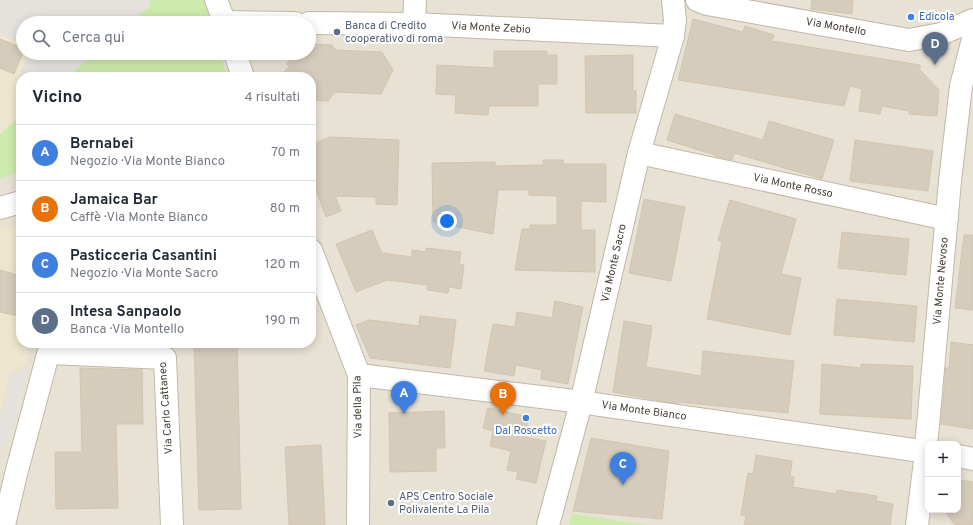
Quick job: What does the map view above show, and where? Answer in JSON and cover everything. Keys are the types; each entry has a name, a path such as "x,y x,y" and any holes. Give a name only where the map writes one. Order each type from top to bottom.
{"street":[{"path":"216,0 222,16"},
{"path":"414,24 415,0"},
{"name":"Via Monte Sacro","path":"548,525 581,403 639,153 672,36 675,20 673,0"},
{"name":"Via Montello","path":"697,0 707,4 909,40 941,34 973,20"},
{"name":"Via Monte Zebio","path":"316,23 414,24 672,36"},
{"name":"Via Monte Nevoso","path":"927,441 947,219 961,86 973,39"},
{"path":"237,60 241,72"},
{"name":"Via Monte Rosso","path":"639,153 947,219"},
{"path":"0,208 16,203"},
{"path":"0,208 16,209"},
{"name":"Via della Pila","path":"316,263 359,375 358,525"},
{"name":"Via Carlo Cattaneo","path":"4,525 16,474 50,348 165,358 172,525"},
{"name":"Via Monte Bianco","path":"359,375 581,403 925,452"},
{"path":"961,456 973,458"},
{"name":"Via Monte Nevoso","path":"917,525 925,460"}],"shaded area":[{"path":"0,0 973,0 973,525 0,525"},
{"path":"0,0 151,0 149,7 138,16 16,16 16,40 0,33"},
{"path":"0,33 16,40 16,45 0,39"},
{"path":"20,60 26,60 21,72 16,72 16,120 0,134 0,72 1,69 14,74"},
{"path":"26,60 87,60 73,72 21,72"},
{"path":"16,227 16,348 29,348 26,364 9,373 0,411 0,229"},
{"path":"28,368 9,442 0,447 0,428 13,375"}],"green space":[{"path":"151,0 204,0 209,16 138,16 149,7"},
{"path":"87,60 222,60 226,72 73,72"},
{"path":"16,120 16,174 0,179 0,134"},
{"path":"572,514 649,525 569,525"}],"building":[{"path":"812,0 853,0 852,14 811,9"},
{"path":"693,19 743,32 745,26 774,35 772,41 920,65 920,70 939,90 937,116 909,114 909,111 882,106 880,114 859,111 862,89 850,86 844,106 678,80"},
{"path":"0,39 16,45 16,60 20,60 14,74 0,68"},
{"path":"316,44 332,45 335,50 382,52 393,70 381,94 335,92 328,101 316,100 316,72 285,72 289,66 287,64 290,60 316,60"},
{"path":"494,51 547,51 547,55 557,55 557,84 538,84 538,106 489,106 488,115 455,113 456,95 436,94 437,65 494,68"},
{"path":"633,55 633,91 636,90 636,113 586,113 585,56"},
{"path":"675,114 763,140 769,121 834,140 822,179 734,153 732,160 715,156 667,140"},
{"path":"330,137 399,140 397,205 376,204 376,197 335,196 341,211 326,217 316,190 316,143"},
{"path":"855,140 933,151 928,191 850,181"},
{"path":"543,160 563,160 563,164 606,164 606,202 581,201 581,230 595,230 595,272 515,270 522,229 530,229 530,225 557,225 557,196 529,195 529,190 498,190 493,234 433,222 432,163 495,162 495,166 543,165"},
{"path":"644,199 685,207 671,281 629,273"},
{"path":"730,200 796,219 781,274 801,278 790,335 707,319 722,241 718,240"},
{"path":"372,230 382,253 412,257 412,250 426,252 426,248 461,252 459,264 464,265 461,289 449,287 448,293 427,290 428,285 387,280 356,292 336,244"},
{"path":"842,232 909,239 906,275 838,268"},
{"path":"964,235 973,235 973,310 955,308"},
{"path":"0,270 16,275 16,316 0,312"},
{"path":"837,299 917,306 914,342 834,335"},
{"path":"555,301 583,307 568,384 541,379 542,370 516,365 514,376 484,371 493,324 515,327 517,312 552,318"},
{"path":"420,316 456,320 450,368 370,358 356,325 369,320 419,326"},
{"path":"624,321 652,326 646,367 701,376 703,351 794,361 788,413 679,402 678,404 613,392"},
{"path":"951,342 973,345 973,429 941,424 946,368 949,368"},
{"path":"194,348 237,348 241,509 199,510"},
{"path":"822,364 861,368 861,364 913,366 911,419 820,414"},
{"path":"80,368 142,370 143,424 116,424 118,508 56,509 55,452 82,452"},
{"path":"488,408 529,417 524,437 546,441 536,483 516,479 518,472 507,470 511,451 490,446 493,431 483,428"},
{"path":"444,411 445,448 436,448 436,471 390,472 389,413"},
{"path":"591,438 669,451 662,519 573,511"},
{"path":"321,445 325,525 289,525 285,447"},
{"path":"756,455 792,461 790,477 794,477 793,487 836,494 837,490 877,496 876,501 893,504 890,525 744,525 746,516 741,515 748,473 753,474"},
{"path":"961,480 973,482 973,525 955,525 946,513 961,513"}],"place":[{"name":"Edicola","path":"911,17"},
{"name":"Banca di Credito cooperativo di roma","path":"337,32"},
{"name":"Intesa Sanpaolo","path":"935,65"},
{"name":"Bernabei","path":"404,414"},
{"name":"Jamaica Bar","path":"503,415"},
{"name":"Dal Roscetto","path":"526,418"},
{"name":"Pasticceria Casantini","path":"623,485"},
{"name":"APS Centro Sociale Polivalente La Pila","path":"391,503"}]}
